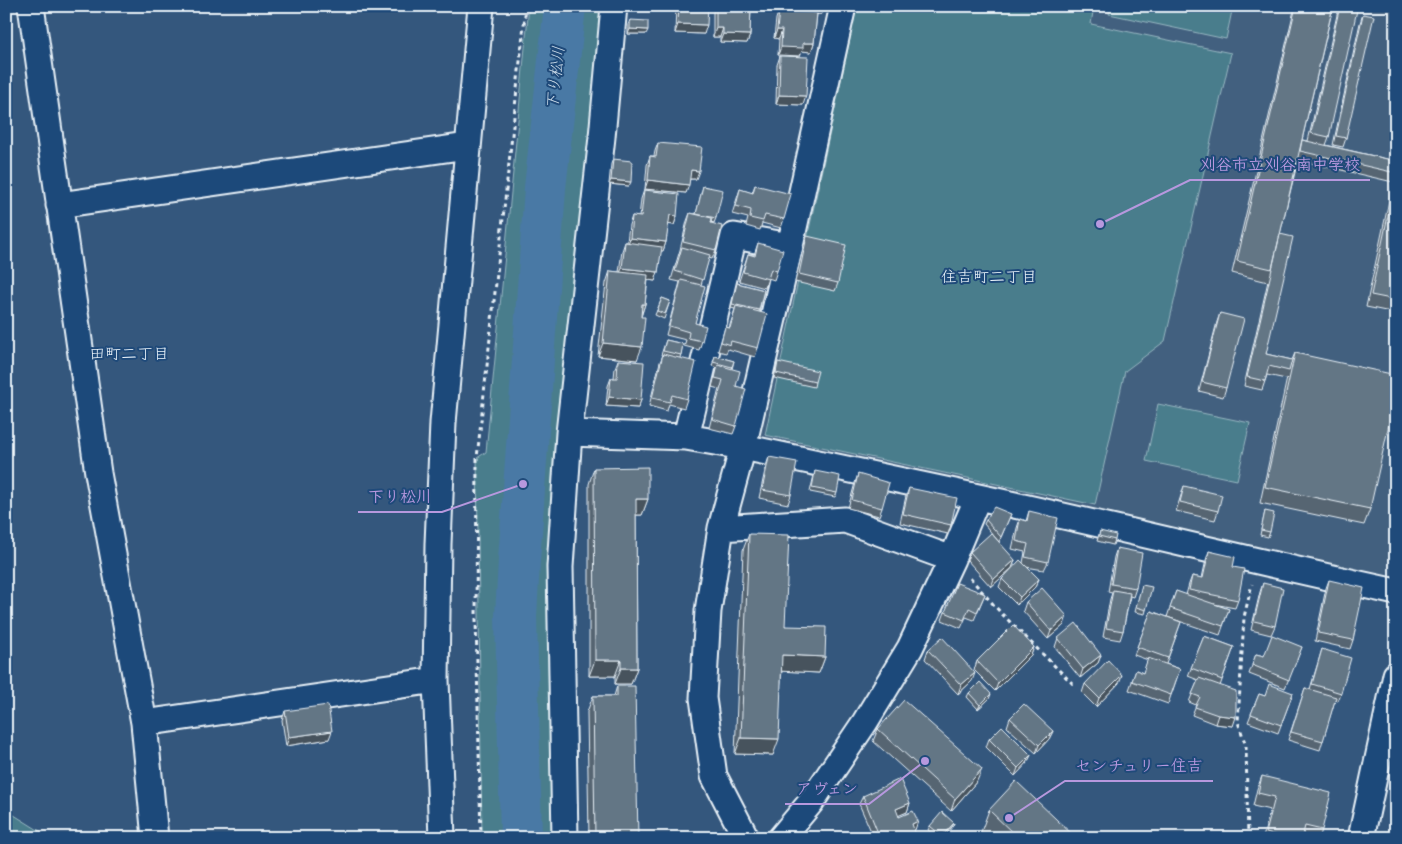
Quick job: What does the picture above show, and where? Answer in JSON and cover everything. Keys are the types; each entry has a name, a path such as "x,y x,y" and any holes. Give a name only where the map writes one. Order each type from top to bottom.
{"street":[{"path":"31,6 98,473 144,723 155,838"},
{"path":"442,838 436,680 438,544 443,423 481,6"},
{"path":"565,838 560,567 569,433 602,137 614,6"},
{"path":"746,838 714,776 703,698 708,611 721,528 743,447 790,246 843,6"},
{"path":"59,205 467,146"},
{"path":"686,437 734,236 790,246"},
{"path":"569,433 686,437 743,447 1104,524 1396,592"},
{"path":"781,838 811,802 875,706 910,648 952,559 978,497"},
{"path":"721,528 845,520 952,559"},
{"path":"1361,838 1396,675"},
{"path":"144,723 436,680"}],"path":[{"path":"481,838 476,619 477,458 526,6"},
{"path":"952,559 1002,614 1074,685"},
{"path":"1248,838 1246,746 1238,722 1244,617 1258,561"}],"shaded area":[{"path":"529,6 614,6 570,421 568,838 482,838 477,458 486,452"},
{"path":"851,6 1396,6 1396,536 1387,575 756,441"},
{"path":"857,6 1094,6 1091,24 1231,53 1165,341 1125,371 1095,505 765,435"},
{"path":"1110,6 1233,6 1226,39 1109,14"},
{"path":"1158,404 1250,423 1237,480 1146,461"},
{"path":"6,810 51,838 35,838 6,831"}],"building":[{"path":"679,6 708,6 707,25 678,24"},
{"path":"716,6 751,6 750,35 723,34 723,28 716,28"},
{"path":"811,6 823,6 823,10 811,9"},
{"path":"1296,6 1333,6 1272,269 1237,261"},
{"path":"1340,6 1357,10 1329,137 1311,133"},
{"path":"779,10 817,13 814,43 803,43 803,48 781,47 782,30 777,30"},
{"path":"1363,14 1374,16 1346,138 1336,136"},
{"path":"630,20 648,21 648,30 630,29"},
{"path":"780,56 808,57 806,96 779,95"},
{"path":"1302,140 1396,161 1396,173 1300,151"},
{"path":"658,143 702,147 699,171 691,170 689,185 648,180 650,156 656,157"},
{"path":"613,159 632,161 631,182 611,180"},
{"path":"1396,178 1396,300 1371,295"},
{"path":"755,185 791,194 784,219 765,215 763,221 750,218 751,210 736,206 740,189 753,193"},
{"path":"703,186 723,190 716,218 696,214"},
{"path":"644,190 679,194 677,216 670,215 666,242 630,238 632,216 641,217"},
{"path":"690,213 712,218 711,223 722,226 716,250 683,242"},
{"path":"1280,234 1293,237 1266,354 1292,360 1289,371 1269,366 1265,381 1247,377"},
{"path":"807,236 846,245 838,283 799,274"},
{"path":"625,242 662,247 658,272 622,268"},
{"path":"758,243 783,250 777,271 771,269 768,279 743,272 748,254 755,256"},
{"path":"682,247 710,255 703,280 675,271"},
{"path":"610,271 648,275 645,304 642,304 641,317 645,317 642,347 603,343"},
{"path":"681,280 705,286 695,323 706,326 702,341 688,338 689,332 669,326"},
{"path":"737,283 764,290 759,310 732,304"},
{"path":"662,298 670,301 665,314 657,311"},
{"path":"736,306 767,314 758,348 731,341 730,345 721,342 725,327 730,328"},
{"path":"1220,313 1244,319 1226,388 1202,382"},
{"path":"666,340 683,344 681,355 663,351"},
{"path":"1295,353 1396,375 1396,393 1370,509 1265,487"},
{"path":"663,354 696,362 687,399 672,395 670,402 652,398"},
{"path":"715,356 734,361 732,367 713,362"},
{"path":"618,360 644,362 641,400 609,397 611,378 617,378"},
{"path":"778,362 818,371 815,382 776,373"},
{"path":"718,365 740,371 736,386 746,389 736,426 712,419 723,380 715,378"},
{"path":"769,457 797,462 791,495 762,490"},
{"path":"648,467 648,499 636,499 637,668 621,668 621,660 595,660 594,468"},
{"path":"815,471 840,476 837,493 812,488"},
{"path":"858,474 889,483 882,508 852,500"},
{"path":"1184,486 1222,495 1218,511 1180,502"},
{"path":"909,488 957,498 951,525 903,514"},
{"path":"994,507 1011,514 1001,537 986,520"},
{"path":"1029,511 1058,518 1048,562 1025,557 1028,544 1016,541 1020,519 1027,521"},
{"path":"1265,511 1274,513 1270,532 1261,530"},
{"path":"1100,531 1116,535 1115,540 1099,536"},
{"path":"991,533 1015,560 994,579 970,552"},
{"path":"749,534 789,535 785,626 826,627 825,657 782,655 779,739 741,738"},
{"path":"1117,548 1142,553 1136,588 1111,584"},
{"path":"1209,551 1235,557 1233,567 1244,569 1238,600 1189,590 1192,576 1203,578"},
{"path":"1020,560 1039,579 1020,597 1002,579"},
{"path":"1329,580 1364,588 1353,640 1318,633"},
{"path":"957,583 985,594 977,612 969,608 964,620 945,612"},
{"path":"1263,583 1283,588 1275,626 1254,621"},
{"path":"1142,585 1152,587 1146,610 1136,607"},
{"path":"1042,588 1067,616 1051,631 1026,602"},
{"path":"1113,590 1130,593 1123,631 1106,628"},
{"path":"1176,591 1229,609 1223,626 1170,608"},
{"path":"1151,611 1181,622 1168,658 1137,647"},
{"path":"1076,623 1101,655 1083,669 1058,638"},
{"path":"1013,625 1034,647 998,683 977,661"},
{"path":"1272,635 1302,647 1289,680 1252,665 1256,654 1264,656"},
{"path":"1204,636 1234,647 1222,680 1191,668"},
{"path":"942,637 975,673 961,685 928,650"},
{"path":"1322,649 1351,658 1341,693 1312,684"},
{"path":"1148,658 1180,669 1171,695 1132,681 1136,670 1143,673"},
{"path":"1108,660 1122,675 1099,698 1085,684"},
{"path":"1199,678 1236,691 1236,717 1218,715 1195,707 1200,697 1192,694"},
{"path":"980,682 991,694 980,705 969,693"},
{"path":"1269,684 1293,693 1281,725 1251,714 1259,694 1265,696"},
{"path":"617,686 635,686 638,838 595,838 593,696 617,696"},
{"path":"1305,688 1336,697 1323,741 1291,732"},
{"path":"904,700 982,769 955,799 878,729"},
{"path":"1024,704 1053,731 1039,745 1010,718"},
{"path":"328,705 332,731 289,737 285,711"},
{"path":"1002,726 1031,755 1018,768 989,739"},
{"path":"1262,776 1331,793 1322,830 1305,826 1302,838 1286,838 1266,833 1275,797 1258,793"},
{"path":"900,779 910,803 896,809 899,817 913,811 918,821 912,824 917,838 880,838 863,796"},
{"path":"1016,781 1076,838 1018,838 989,810"},
{"path":"942,812 954,823 942,836 930,826"},
{"path":"1393,821 1396,822 1396,832 1391,830"}],"waterway":[{"name":"下り松川","path":"521,838 516,616 545,188 565,6"}],"place":[{"name":"刈谷市立刈谷南中学校","path":"1100,224"},
{"name":"下り松川","path":"523,484"},
{"name":"アヴェン","path":"925,761"},
{"name":"センチュリー住吉","path":"1009,818"}],"district":[{"name":"住吉町二丁目","path":"989,278"},
{"name":"田町二丁目","path":"129,355"}]}
